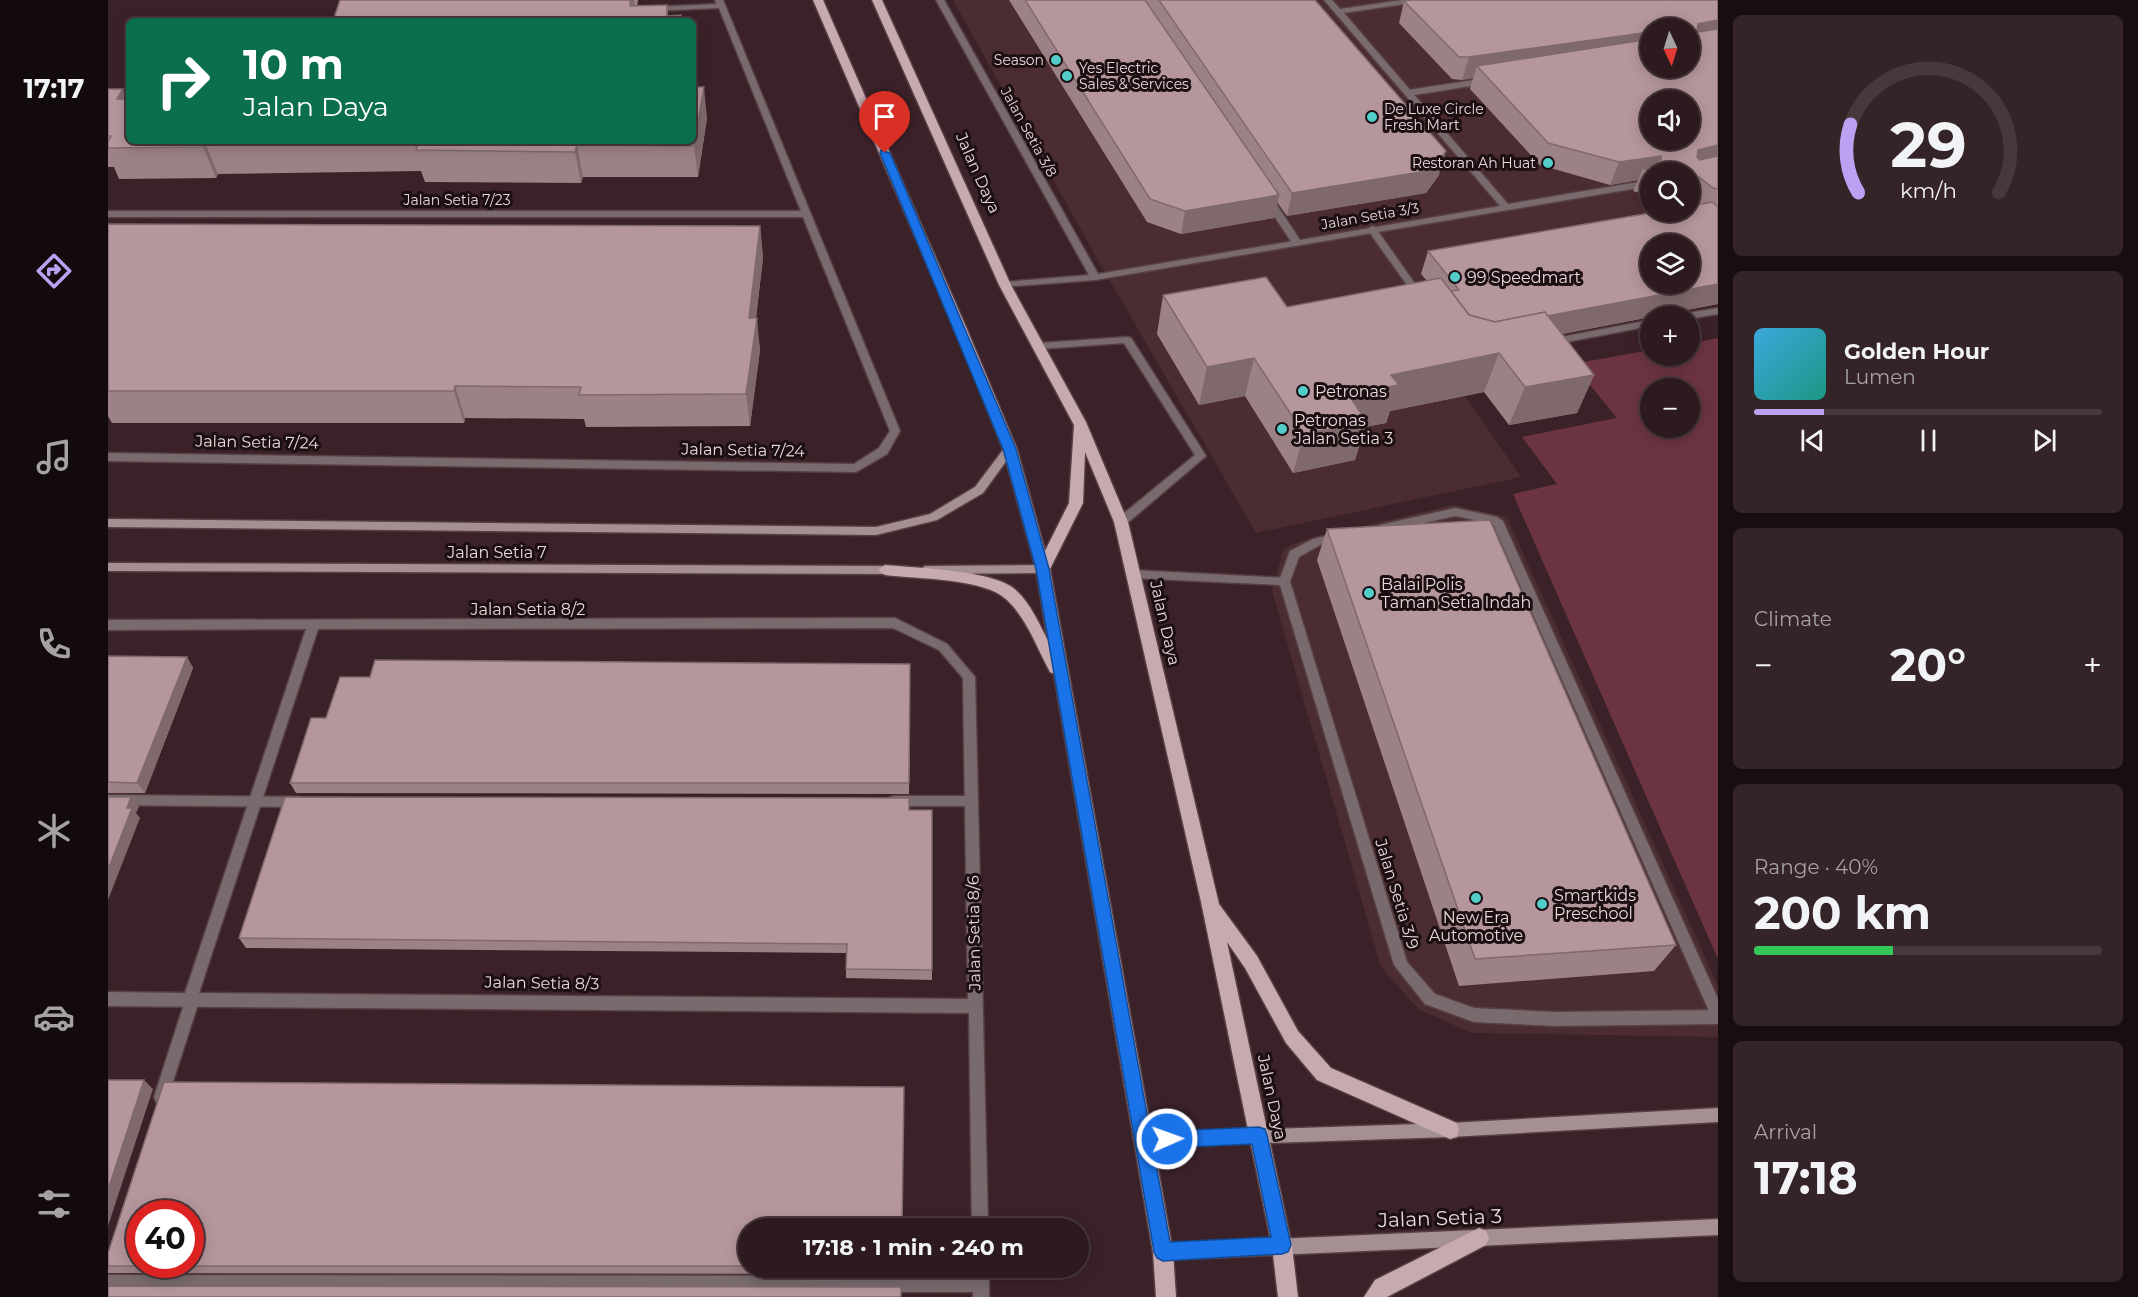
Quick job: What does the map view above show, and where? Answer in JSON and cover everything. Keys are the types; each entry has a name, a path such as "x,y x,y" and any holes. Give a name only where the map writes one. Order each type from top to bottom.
{"main road":[{"path":"818,0 960,327 1010,449 1043,569 1144,1140 1163,1252 1167,1297"},
{"name":"Jalan Daya","path":"877,0 1005,285 1040,346 1079,422 1121,522 1210,902 1282,1245 1288,1297"},
{"path":"1043,569 1076,503 1079,422"},
{"path":"885,570 986,584 1007,591 1027,616 1061,679"},
{"path":"1210,902 1251,963 1292,1037 1324,1074 1450,1130"},
{"path":"1374,1297 1382,1287 1479,1238"}],"street":[{"name":"Jalan Setia 3/8","path":"940,0 1095,277"},
{"path":"1328,0 1506,207"},
{"path":"1338,12 1418,0"},
{"path":"638,10 720,3"},
{"name":"Jalan Setia 7/24","path":"108,457 856,468 884,451 895,431 720,3"},
{"path":"1408,93 1500,79"},
{"path":"1258,184 1297,243"},
{"name":"Jalan Setia 3/3","path":"1005,285 1095,277 1640,185"},
{"name":"Jalan Setia 7/23","path":"108,213 806,214"},
{"path":"1700,215 1718,232"},
{"path":"1372,230 1426,305"},
{"path":"1700,314 1718,311"},
{"path":"1543,344 1640,325"},
{"path":"1040,346 1127,340 1201,456 1121,522"},
{"name":"Jalan Setia 7","path":"108,523 876,531 933,517 979,490 1010,449"},
{"path":"1132,574 1285,580 1294,554 1317,542 1455,512 1497,521 1718,1016"},
{"name":"Jalan Setia 7","path":"108,567 1043,569"},
{"name":"Jalan Setia 3/9","path":"1285,580 1401,965 1430,999 1473,1015 1556,1019 1718,1016"},
{"name":"Jalan Setia 8/2","path":"108,625 313,627 895,623 943,647"},
{"path":"156,1111 313,627"},
{"name":"Jalan Setia 8/6","path":"943,647 969,677 980,1218"},
{"path":"108,800 314,802"},
{"path":"876,801 971,801"},
{"name":"Jalan Setia 8/3","path":"108,999 976,1006"},
{"path":"1144,1140 1450,1130 1718,1115"},
{"name":"Jalan Setia 3","path":"1163,1252 1718,1227"},
{"path":"108,1283 981,1283"}],"shaded area":[{"path":"953,0 1718,0 1718,303 1700,306 1640,306 1640,318 1438,357 1521,477 1256,533 1095,255"},
{"path":"1718,338 1718,959 1513,494 1557,484 1522,437 1617,418 1573,364 1640,352 1640,366 1700,366 1700,342"},
{"path":"1453,505 1507,517 1718,986 1718,1037 1472,1033 1418,1009 1381,967 1272,591 1284,548 1304,540"}],"building":[{"path":"340,0 630,0 630,6 667,5 667,16 681,15 681,18 334,18"},
{"path":"1025,0 1145,0 1279,195 1185,211 1150,199"},
{"path":"1159,0 1315,0 1446,151 1433,170 1292,193"},
{"path":"1718,0 1718,20 1700,24 1700,18 1640,18 1640,33 1459,57 1404,1"},
{"path":"1718,29 1718,145 1700,150 1700,90 1640,90 1640,150 1698,150 1697,157 1700,160 1718,156 1718,189 1700,178 1700,162 1662,162 1661,156 1619,162 1548,143 1477,66 1640,41 1640,78 1700,78 1700,32"},
{"path":"696,87 704,87 696,134"},
{"path":"108,89 123,89 117,99 126,99 126,144 204,144 203,147 108,148 111,136 108,136"},
{"path":"418,144 694,144 694,146 577,145 575,152 416,150"},
{"path":"1712,202 1718,207 1718,284 1700,287 1700,234 1640,234 1640,294 1665,294 1547,316 1545,312 1495,322 1469,315 1451,291 1459,290 1428,251 1640,215 1640,222 1700,222 1700,204"},
{"path":"108,224 760,226 749,318 757,318 746,394 579,395 581,387 455,386 454,391 108,391"},
{"path":"1266,277 1287,307 1441,278 1469,315 1495,322 1545,312 1594,375 1525,387 1499,353 1391,375 1399,385 1348,394 1367,422 1304,434 1254,358 1207,367 1163,295"},
{"path":"1490,520 1676,945 1475,959 1327,529"},
{"path":"108,656 187,657 137,783 108,782"},
{"path":"375,660 910,664 909,783 290,783 311,718 326,718 340,677 370,677"},
{"path":"108,797 131,797 127,808 132,808 108,870"},
{"path":"285,797 909,798 909,810 932,810 932,970 846,969 847,944 239,938"},
{"path":"108,1080 144,1080 108,1190"},
{"path":"164,1082 904,1087 902,1218 738,1218 738,1266 204,1266 204,1200 126,1200 126,1266 108,1266 108,1253"},
{"path":"108,1286 901,1287 901,1297 108,1297"}],"place":[{"name":"Season","path":"1056,60"},
{"name":"Yes Electric Sales & Services","path":"1067,76"},
{"name":"De Luxe Circle Fresh Mart","path":"1372,117"},
{"name":"Restoran Ah Huat","path":"1548,163"},
{"name":"99 Speedmart","path":"1455,277"},
{"name":"Petronas","path":"1303,391"},
{"name":"Petronas Jalan Setia 3","path":"1282,429"},
{"name":"Balai Polis Taman Setia Indah","path":"1369,593"},
{"name":"New Era Automotive","path":"1476,898"},
{"name":"Smartkids Preschool","path":"1542,904"}],"route":[{"path":"885,153 1010,449 1043,569 1163,1252 1282,1245 1259,1135 1167,1139"}]}
